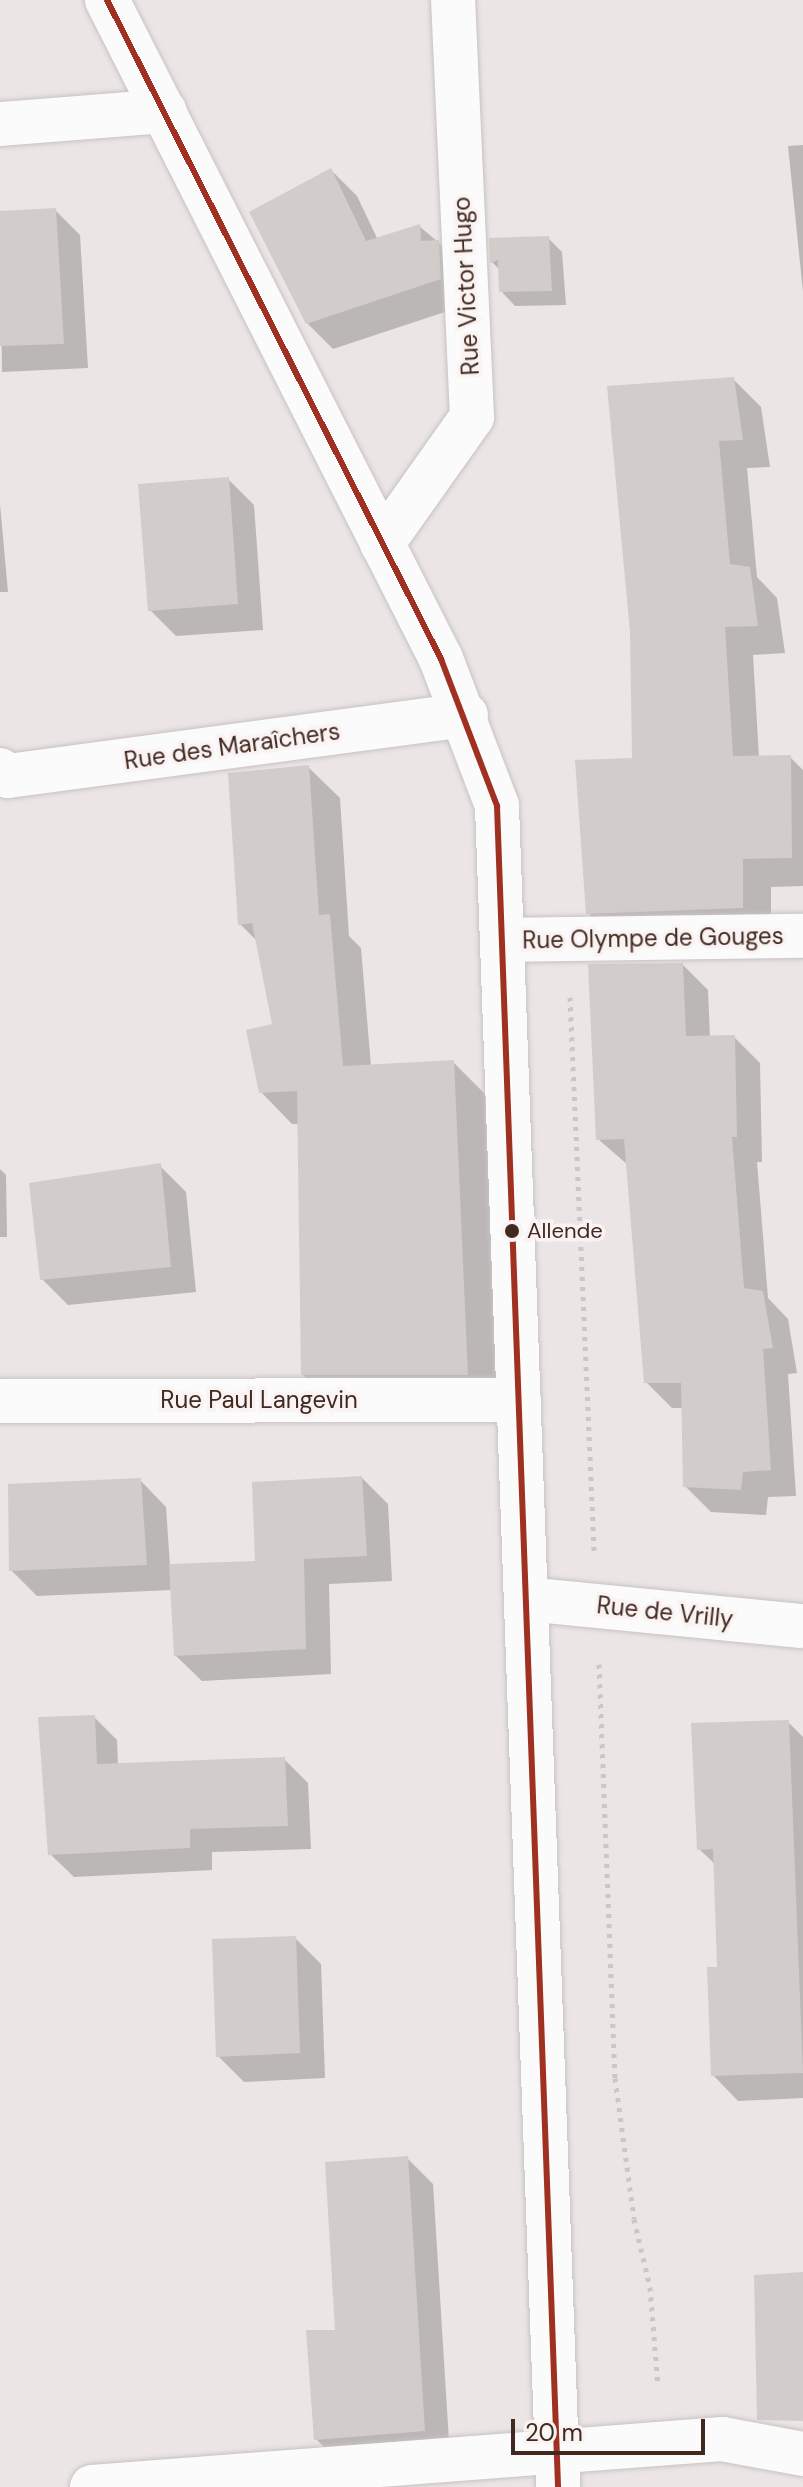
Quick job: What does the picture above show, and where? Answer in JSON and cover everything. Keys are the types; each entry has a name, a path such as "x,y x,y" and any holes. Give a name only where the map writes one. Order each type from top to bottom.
{"street":[{"path":"107,0 466,715 497,806 558,2469"},
{"name":"Rue Victor Hugo","path":"382,544 472,417 453,0"},
{"path":"0,124 164,111"},
{"name":"Rue des Maraîchers","path":"0,770 8,776 466,715"},
{"name":"Rue Olympe de Gouges","path":"502,940 803,936"},
{"name":"Rue Paul Langevin","path":"0,1401 519,1400"},
{"name":"Rue de Vrilly","path":"526,1599 803,1626"},
{"path":"92,2487 558,2469 722,2439 803,2454"}],"building":[{"path":"331,168 366,241 420,224 421,241 439,240 441,279 306,324 249,212"},
{"path":"56,208 64,344 0,346 0,211"},
{"path":"549,236 552,291 499,292 498,260 490,263 489,238"},
{"path":"734,377 743,440 719,441 730,564 750,567 758,626 725,627 733,756 791,755 792,858 743,859 743,908 586,914 575,760 632,758 630,632 607,386"},
{"path":"229,477 238,604 148,611 138,484"},
{"path":"309,765 319,915 330,914 343,1066 454,1060 468,1375 301,1375 297,1091 259,1093 246,1030 272,1024 252,923 238,925 228,773"},
{"path":"683,963 686,1036 735,1035 737,1137 732,1137 744,1288 763,1291 773,1348 763,1349 771,1470 743,1472 741,1490 683,1487 681,1383 644,1383 624,1139 596,1140 588,964"},
{"path":"161,1163 171,1267 40,1280 29,1183"},
{"path":"362,1476 367,1556 304,1559 306,1649 174,1656 169,1564 255,1561 252,1482"},
{"path":"141,1478 147,1565 9,1571 8,1484"},
{"path":"95,1715 97,1764 285,1757 288,1826 190,1829 190,1848 48,1855 38,1717"},
{"path":"789,1720 803,2073 711,2076 707,1967 717,1967 713,1849 697,1850 691,1723"},
{"path":"296,1936 300,2053 216,2057 212,1939"},
{"path":"408,2156 425,2431 314,2440 306,2330 335,2330 325,2162"},
{"path":"803,2272 803,2421 757,2420 754,2275"}],"transit line":[{"path":"107,0 441,659 497,806 558,2487"}],"place":[{"name":"Allende","path":"512,1231"}]}
